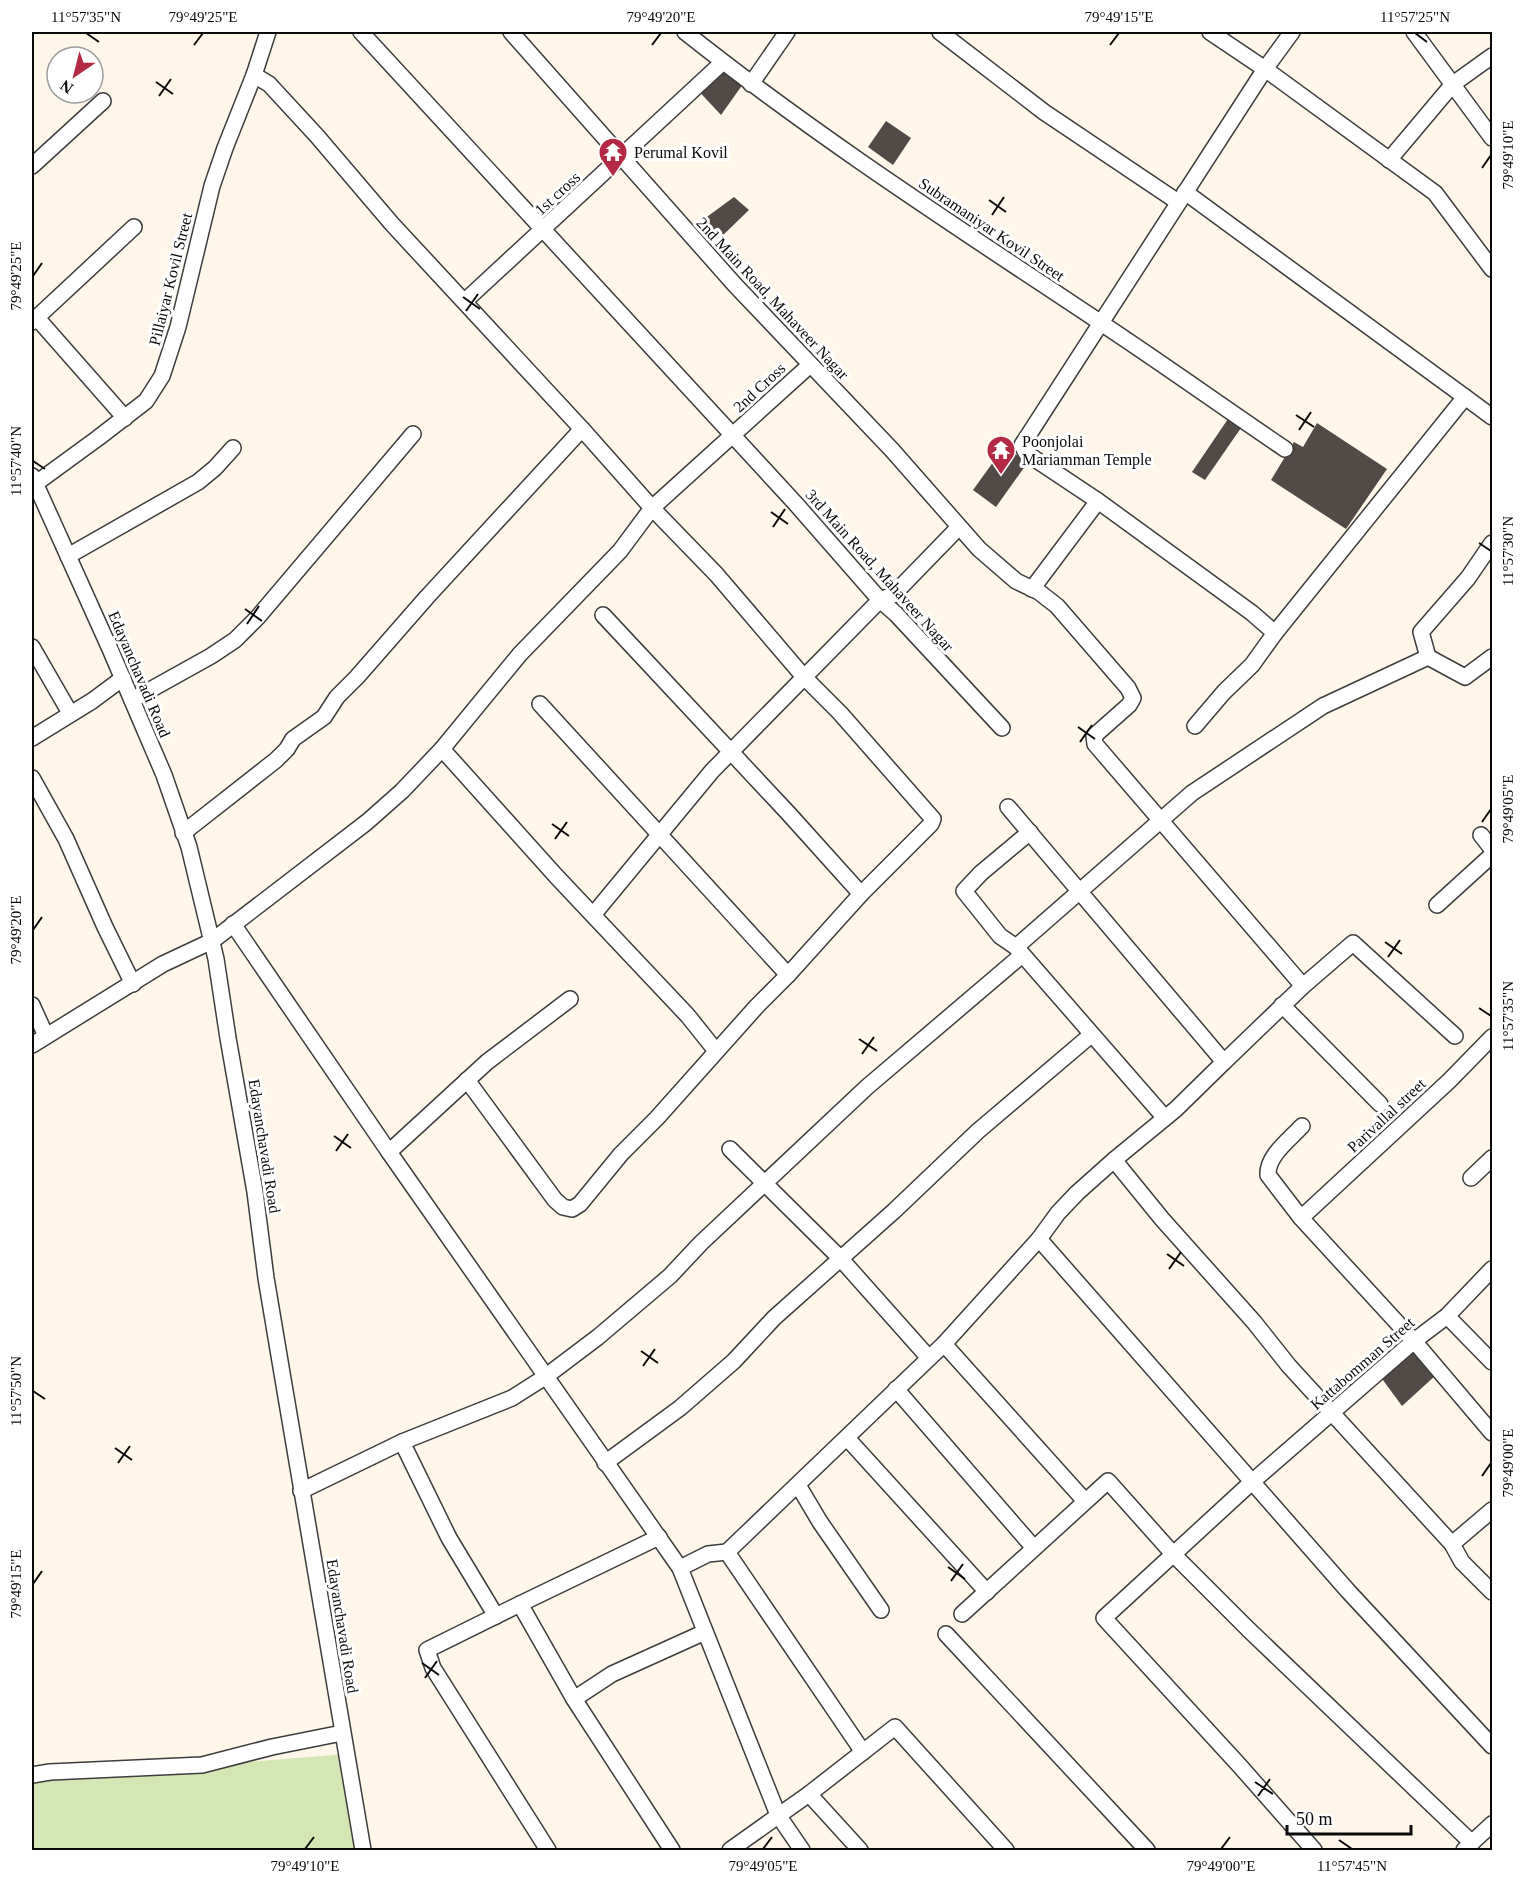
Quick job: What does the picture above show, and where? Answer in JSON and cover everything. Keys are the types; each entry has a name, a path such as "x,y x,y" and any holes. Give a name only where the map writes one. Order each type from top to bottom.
{"street":[{"name":"Pillaiyar Kovil Street","path":"33,480 125,418 146,400 162,376 178,327 212,186 268,32"},
{"name":"3rd Main Road, Mahaveer Nagar","path":"361,32 733,436 880,600 896,614 1002,728"},
{"name":"2nd Main Road, Mahaveer Nagar","path":"511,32 735,285 892,450 979,549 1016,581 1048,597 1058,606 1128,688 1133,698 1129,705 1094,736 1095,744 1161,820"},
{"name":"Subramaniyar Kovil Street","path":"685,32 751,84 1009,263 1102,323 1285,448"},
{"path":"751,84 787,32"},
{"path":"940,32 1044,112 1181,197 1492,417"},
{"path":"1210,32 1435,193 1492,268"},
{"path":"1275,633 1252,613 1098,501 1026,453 1022,445 1264,69 1292,32"},
{"path":"1414,32 1492,138"},
{"path":"1389,160 1453,84 1492,56"},
{"name":"1st cross","path":"465,301 723,62"},
{"path":"254,75 269,84 317,136 392,224 465,301 652,508 716,574 933,819 931,824 861,894 757,1006 621,1155 580,1204 572,1209 563,1207 555,1200 466,1080"},
{"path":"32,166 99,105"},
{"path":"125,418 34,320 134,227"},
{"name":"2nd Cross","path":"32,1045 163,964 212,941 367,822 402,791 442,749 520,654 620,551 652,508 810,365"},
{"path":"1195,726 1224,692 1252,665 1275,633 1465,397"},
{"path":"183,832 276,760 293,739 324,717 337,697 582,429"},
{"path":"132,700 235,640 265,609 413,434"},
{"path":"68,556 198,482 215,468 233,448"},
{"name":"Edayanchavadi Road","path":"33,480 123,678 164,775 183,832 212,941 254,1181 301,1491 324,1614 330,1668 363,1851"},
{"path":"1032,589 1098,501"},
{"path":"593,915 659,833 730,752 880,600 893,595 959,526"},
{"path":"1492,543 1468,578 1421,632 1428,657 1465,677 1492,657"},
{"path":"603,615 861,894"},
{"path":"32,647 70,713"},
{"path":"301,1491 402,1442 512,1398 545,1377 598,1337 670,1276 701,1243 867,1087 1019,951 1080,891 1192,793 1323,706 1428,657"},
{"path":"32,738 92,701 123,678"},
{"path":"540,704 788,975"},
{"path":"442,749 688,1016 716,1051"},
{"path":"32,778 66,839 133,984"},
{"path":"1008,807 1224,1062"},
{"path":"1161,820 1303,986"},
{"path":"1030,832 981,873 964,891 1000,936 1019,951 1165,1118"},
{"path":"1480,835 1492,849"},
{"path":"1437,905 1492,855"},
{"path":"233,924 545,1377 680,1568 778,1815 802,1851"},
{"path":"680,1568 708,1554 727,1552 944,1344 1039,1239 1058,1213 1114,1160 1165,1118 1282,1005 1353,943 1455,1035"},
{"path":"389,1152 466,1080 570,999"},
{"path":"32,1005 46,1036"},
{"path":"1282,1005 1380,1104"},
{"path":"605,1463 680,1408 734,1361 774,1318 894,1211 978,1131 1091,1035"},
{"name":"Parivallal street","path":"1301,1218 1449,1081 1492,1037"},
{"path":"1302,1126 1272,1158 1268,1166 1268,1175 1301,1218 1414,1341 1492,1433"},
{"path":"730,1149 840,1258 929,1358"},
{"path":"1471,1178 1492,1158"},
{"path":"1114,1160 1162,1219 1254,1322 1289,1366 1452,1544 1462,1562 1492,1592"},
{"path":"1039,1239 1348,1591 1492,1746"},
{"name":"Kattabomman Street","path":"1314,1851 1239,1765 1104,1618 1253,1481 1414,1341 1447,1316 1492,1269"},
{"path":"1447,1316 1492,1362"},
{"path":"944,1344 1085,1501"},
{"path":"896,1389 1034,1548"},
{"path":"847,1438 987,1592"},
{"path":"402,1442 449,1538 496,1616"},
{"path":"962,1614 1108,1481 1174,1555 1468,1847 1492,1824"},
{"path":"798,1485 820,1522 881,1610"},
{"path":"1452,1544 1492,1510"},
{"path":"548,1851 433,1668 427,1650 658,1537"},
{"path":"727,1552 863,1752"},
{"path":"520,1604 574,1699 672,1851"},
{"path":"574,1699 612,1674 705,1632"},
{"path":"946,1634 1147,1851"},
{"path":"730,1851 809,1794 895,1727 1006,1851"},
{"path":"32,1775 50,1772 202,1765 342,1732"},
{"path":"809,1794 860,1851"}],"green space":[{"path":"346,1754 362,1850 32,1850 32,1780"}],"building":[{"path":"716,62 743,84 721,115 693,85"},
{"path":"886,121 911,138 893,165 868,147"},
{"path":"734,197 749,210 720,238 704,219"},
{"path":"1230,416 1243,425 1205,480 1192,472"},
{"path":"1317,423 1387,469 1346,529 1271,480 1294,442 1303,447"},
{"name":"Poonjolai Mariamman Temple","path":"1004,447 1028,462 996,507 973,490"},
{"path":"1413,1348 1436,1375 1402,1406 1380,1376"}],"place":[{"name":"Perumal Kovil","path":"613,178"},
{"name":"Poonjolai Mariamman Temple","path":"1001,476"}]}
